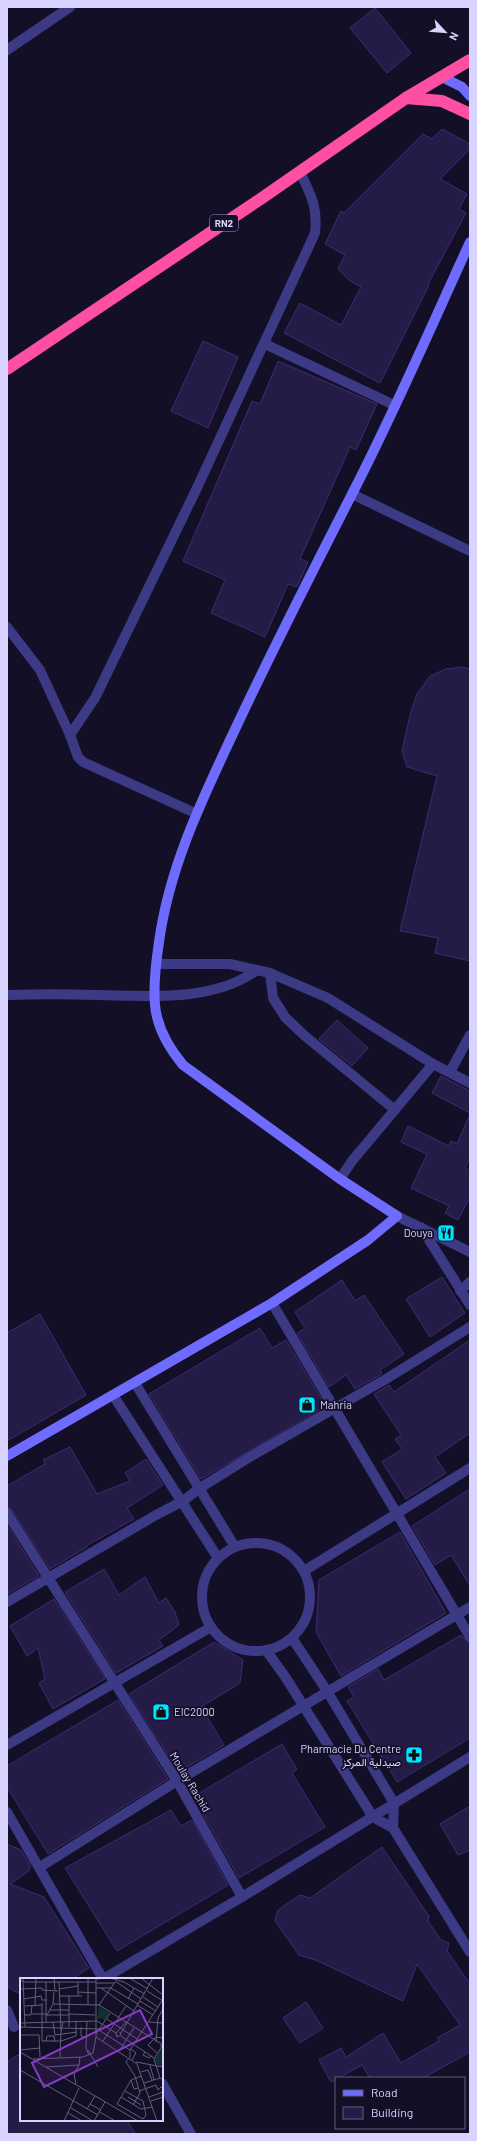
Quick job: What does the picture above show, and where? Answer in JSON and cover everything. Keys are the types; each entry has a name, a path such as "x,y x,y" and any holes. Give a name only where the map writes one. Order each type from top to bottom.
{"highway":[{"name":"RN2","path":"7,369 300,172 406,98 470,60"},
{"path":"406,98 442,101 470,114"}],"street":[{"path":"7,50 70,7"},
{"path":"442,77 462,87 470,96"},
{"path":"70,735 95,698 265,344 315,233 317,217 314,200 300,172"},
{"path":"470,242 352,494 264,668 196,813 169,888 161,921 156,964 155,997 160,1026 167,1043 183,1065 340,1179 397,1216 470,1252"},
{"path":"265,344 394,405"},
{"path":"352,494 470,551"},
{"path":"7,627 40,670 78,756 83,762 196,813"},
{"path":"156,964 230,964 270,973 328,998 433,1064 470,1082"},
{"path":"7,995 155,997 219,988 239,981 257,970"},
{"path":"270,973 273,998 285,1017 305,1036 395,1110"},
{"path":"450,1072 470,1035"},
{"path":"340,1179 352,1162 433,1064"},
{"path":"7,1456 272,1303 368,1240 397,1216"},
{"path":"421,1228 470,1305"},
{"path":"460,1291 470,1282"},
{"path":"272,1303 470,1636"},
{"path":"7,1602 156,1515 183,1501 200,1488 248,1458 334,1409 470,1327"},
{"path":"135,1383 236,1546"},
{"path":"113,1395 183,1501 218,1558"},
{"path":"304,1571 470,1468"},
{"name":"Moulay Rachid","path":"7,1512 47,1578 61,1596 113,1682 177,1782 242,1897"},
{"path":"255,1542 274,1545 292,1556 304,1571 310,1588 310,1606 303,1624 292,1638 280,1645 266,1650 254,1651 241,1649 219,1637 211,1627 203,1606 204,1584 209,1570 218,1558 236,1546 255,1542"},
{"path":"40,1867 327,1691 470,1607"},
{"path":"7,1745 113,1682 211,1627"},
{"path":"292,1638 327,1691 394,1803 394,1828"},
{"path":"266,1650 373,1817 394,1828 470,1952"},
{"path":"105,1978 242,1897 470,1757"},
{"path":"8,1814 40,1867 102,1978"},
{"path":"7,2010 14,2027"},
{"path":"163,2085 192,2134"}],"building":[{"path":"375,8 411,53 387,73 350,28"},
{"path":"442,129 470,144 470,149 440,179 467,194 459,209 466,213 428,284 429,285 380,383 284,333 300,303 341,325 361,287 349,280 338,269 345,255 325,244 341,211 344,213 423,134 432,139"},
{"path":"203,341 238,357 208,428 171,411"},
{"path":"278,361 377,404 356,450 350,447 300,559 308,562 297,587 288,584 265,637 211,613 225,580 183,561 252,401 260,404"},
{"path":"462,667 470,669 470,961 435,953 438,938 400,931 437,776 407,767 402,751 410,715 417,694 430,676 446,669"},
{"path":"337,1020 368,1048 352,1066 319,1039"},
{"path":"441,1076 470,1091 470,1113 432,1093"},
{"path":"470,1114 470,1157 465,1168 470,1171 470,1197 458,1220 445,1213 449,1206 411,1188 427,1154 401,1142 408,1126 449,1146 451,1141 457,1144"},
{"path":"442,1277 465,1313 430,1337 406,1299"},
{"path":"342,1280 355,1301 364,1295 404,1354 380,1370 382,1374 355,1389 346,1375 329,1387 297,1333 305,1328 295,1312"},
{"path":"40,1314 86,1395 7,1441 7,1333"},
{"path":"260,1328 272,1348 286,1340 326,1406 201,1479 149,1394"},
{"path":"470,1340 470,1433 435,1457 446,1473 406,1499 382,1462 402,1449 395,1439 401,1435 374,1394 389,1385 394,1392"},
{"path":"70,1447 97,1494 130,1481 125,1473 146,1459 163,1485 127,1508 134,1519 86,1546 87,1547 50,1569 12,1510 7,1507 7,1486 45,1464 43,1460"},
{"path":"470,1489 470,1586 451,1555 435,1565 412,1526"},
{"path":"7,1525 39,1576 7,1594"},
{"path":"400,1532 446,1613 341,1676 316,1632 319,1580"},
{"path":"104,1569 119,1595 145,1577 159,1603 166,1598 175,1612 179,1625 159,1640 163,1646 116,1673 65,1592"},
{"path":"54,1599 105,1679 53,1709 39,1683 45,1679 38,1648 27,1656 10,1626"},
{"path":"461,1635 470,1644 470,1738 397,1782 347,1701 354,1697 348,1687 378,1669 384,1680"},
{"path":"214,1642 243,1660 240,1683 201,1707 224,1745 179,1772 129,1694"},
{"path":"118,1700 168,1779 48,1854 7,1787 7,1766"},
{"path":"282,1744 297,1769 292,1773 325,1827 239,1878 203,1814 205,1812 196,1795"},
{"path":"470,1806 470,1850 458,1855 440,1824"},
{"path":"171,1810 181,1826 192,1820 228,1885 117,1951 65,1868"},
{"path":"7,1844 21,1850 31,1866 29,1868 30,1870 10,1884 44,1897 89,1968 74,1978 20,1978 20,1994 10,1989 7,1984"},
{"path":"382,1847 429,1916 428,1921 441,1940 449,1943 447,1951 470,1984 470,2052 425,2077 369,2077 362,2065 340,2077 335,2077 335,2080 331,2082 319,2060 341,2048 346,2057 383,2033 401,2063 439,2041 437,2038 460,2025 417,1964 403,2001 318,1961 299,1955 275,1921 278,1910 300,1895 310,1898"},
{"path":"306,2002 323,2028 300,2043 283,2018"},
{"path":"20,2054 20,2121 127,2121 136,2134 7,2134 7,2062"}],"place":[{"name":"Douya","path":"446,1233"},
{"name":"Mahria","path":"307,1405"},
{"name":"EIC2000","path":"161,1712"},
{"name":"Pharmacie Du Centre صيدلية المركز","path":"414,1755"}]}
